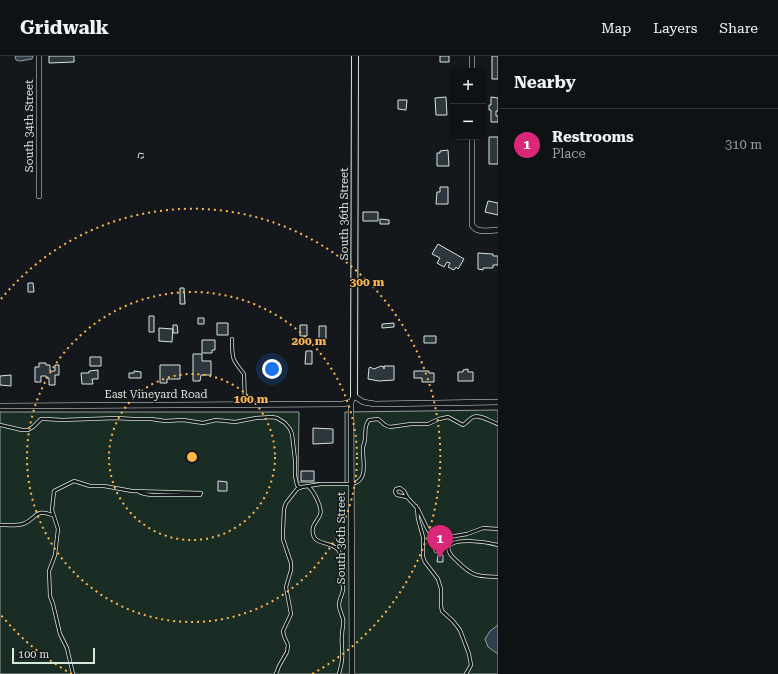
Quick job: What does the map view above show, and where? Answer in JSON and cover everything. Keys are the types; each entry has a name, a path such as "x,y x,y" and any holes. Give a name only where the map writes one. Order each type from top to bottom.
{"street":[{"name":"South 34th Street","path":"39,56 39,196"},
{"name":"South 36th Street","path":"352,674 351,484 355,56"},
{"path":"472,56 472,68"},
{"path":"472,140 472,225 479,231 498,230"},
{"name":"East Vineyard Road","path":"0,406 343,404 352,399 375,404 498,402"}],"lane":[{"path":"232,339 233,359 245,376 245,404"},
{"path":"276,674 287,652 288,646 283,631 291,614 291,607 286,587 291,570 291,563 283,540 284,509 286,503 297,489 321,484 356,484 361,480 365,466 363,447 365,428 369,420 378,419 390,427 411,424 428,424 448,417 462,425 471,417 482,416 498,424"},
{"path":"0,425 28,430 41,419 151,418 165,421 183,420 203,423 216,420 234,422 256,418 277,418 285,423 292,434 295,476 297,485 300,488"},
{"path":"73,674 67,648 60,634 54,604 50,596 48,578 55,555 58,529 57,521 52,510 54,491 74,481 90,486 104,486 152,495 200,495 201,493 139,492"},
{"path":"309,487 317,499 320,511 313,527 313,537 316,540 333,545 340,552 341,558 340,574 343,591 339,605 343,619 343,626 342,659 339,674"},
{"path":"407,497 397,496 395,492 396,489 401,488 421,513 428,530 439,537 444,538 467,534 483,528 498,530"},
{"path":"416,506 418,509 418,519 423,538 423,557 425,562 436,574 440,584 442,594 442,611 460,630 469,654 470,665 466,674"},
{"path":"0,525 24,524 38,513 42,512 53,515"},
{"path":"439,537 435,549 438,552 442,548 444,538"},
{"path":"498,545 481,542 460,541 450,544 448,547 450,554 470,573 482,576 498,577"}],"green space":[{"path":"498,410 498,674 0,674 0,412 299,412 298,482 345,483 345,412"}],"water":[{"path":"15,56 33,56 32,59 20,61 16,60"},
{"path":"498,625 498,654 488,647 485,639 490,631"}],"building":[{"path":"49,56 74,56 74,62 49,63"},
{"path":"440,56 449,56 449,62 440,62"},
{"path":"492,56 498,56 498,79 492,79"},
{"path":"446,97 447,115 436,115 435,98"},
{"path":"491,97 498,98 498,111 496,111 496,116 498,116 498,122 491,122 491,110 489,110 489,105 491,105"},
{"path":"398,100 407,100 406,110 398,109"},
{"path":"489,137 498,137 498,164 489,164"},
{"path":"448,150 449,166 437,166 437,153"},
{"path":"440,187 448,187 448,204 436,204 437,192 440,192"},
{"path":"488,201 498,203 498,215 485,212"},
{"path":"363,212 378,212 378,221 363,221"},
{"path":"380,219 389,220 389,224 380,224"},
{"path":"438,244 464,259 458,269 456,267 454,270 448,267 450,263 447,262 444,267 437,263 440,258 432,254"},
{"path":"478,253 493,254 493,256 498,256 498,265 493,265 493,268 483,268 483,270 478,269"},
{"path":"28,283 33,283 34,292 28,292"},
{"path":"180,288 184,288 185,304 180,304"},
{"path":"149,316 154,316 154,332 149,332"},
{"path":"198,318 204,318 204,324 198,324"},
{"path":"217,323 228,323 228,335 217,335"},
{"path":"394,323 394,327 382,328 382,324"},
{"path":"173,325 177,325 178,333 173,333"},
{"path":"300,325 307,325 307,336 300,336"},
{"path":"319,326 326,326 326,339 319,339"},
{"path":"159,328 173,329 172,342 159,341"},
{"path":"424,336 436,336 436,343 424,343"},
{"path":"202,340 215,340 215,350 212,350 212,353 202,353"},
{"path":"306,351 312,351 312,364 305,364"},
{"path":"193,354 202,354 202,361 211,361 211,375 201,375 200,381 193,381"},
{"path":"90,357 101,357 101,366 90,366"},
{"path":"39,363 46,363 46,365 50,365 50,371 55,371 55,365 59,365 59,375 55,375 55,385 49,385 49,378 46,378 46,376 41,376 41,382 35,382 35,367 39,367"},
{"path":"160,365 180,365 180,379 167,379 167,383 160,383"},
{"path":"381,366 394,366 394,380 379,381 368,379 370,367 374,369"},
{"path":"468,369 468,372 473,372 473,381 458,381 458,372 463,372 463,370"},
{"path":"98,370 98,379 92,379 93,384 82,384 81,373 89,373 89,371"},
{"path":"134,371 141,372 141,378 129,378 129,373 134,373"},
{"path":"414,371 429,371 429,373 434,373 434,382 422,382 422,378 414,378"},
{"path":"11,375 11,386 0,385 0,376"},
{"path":"313,428 333,429 333,443 313,444"},
{"path":"301,471 314,471 314,481 301,481"},
{"path":"218,481 227,482 227,491 218,491"},
{"path":"438,555 443,555 443,562 437,562"}],"fence":[{"path":"139,153 144,154 143,158 138,158 139,153"}],"place":[{"name":"Restrooms","path":"440,558"}]}
